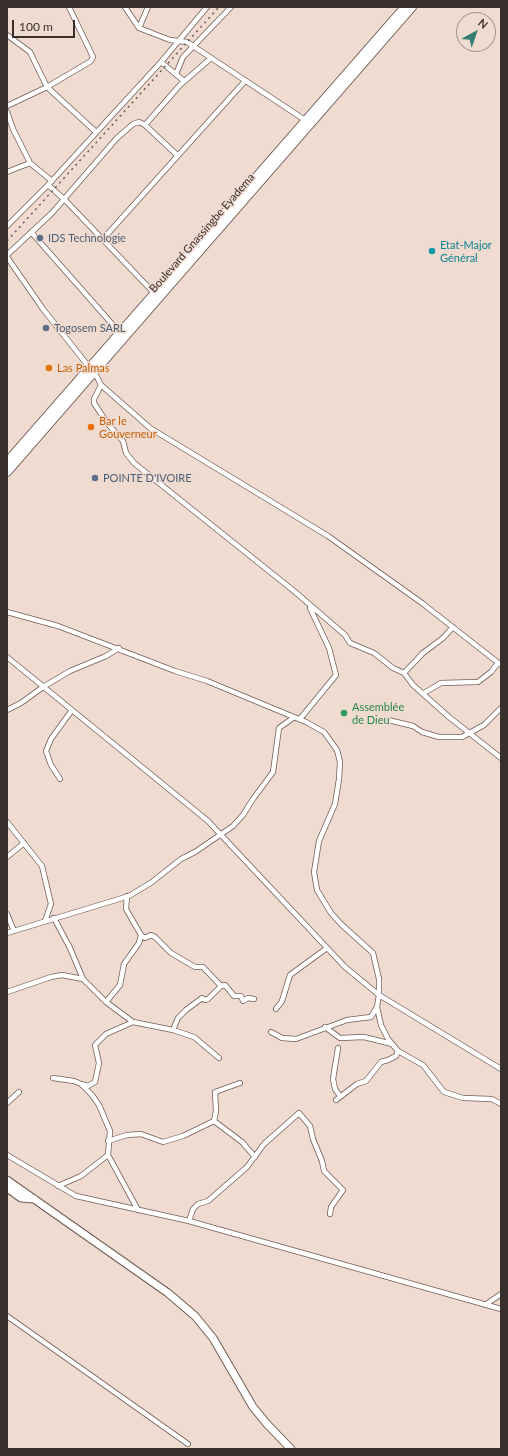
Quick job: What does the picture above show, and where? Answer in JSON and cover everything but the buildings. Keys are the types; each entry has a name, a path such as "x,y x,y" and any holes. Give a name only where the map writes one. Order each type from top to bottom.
{"highway":[{"name":"Boulevard Gnassingbe Eyadema","path":"7,472 154,293 405,7"},
{"name":"Boulevard Gnassingbe Eyadema","path":"7,462 91,370 412,7"}],"main road":[{"path":"7,1180 168,1293 195,1316 214,1338 253,1407 266,1424 291,1449"},
{"path":"7,1188 21,1198 34,1199"}],"street":[{"path":"7,106 47,87 87,65 93,57 69,7"},
{"path":"125,7 139,28 170,40 185,42 305,120"},
{"path":"139,28 148,7"},
{"path":"7,226 48,186 161,62 207,7"},
{"path":"176,74 184,57 192,46 231,7"},
{"path":"7,35 30,52 47,87 96,132"},
{"path":"145,125 184,81 210,59"},
{"path":"161,62 184,81"},
{"path":"103,239 245,81"},
{"path":"7,112 13,129 30,163 52,181"},
{"path":"177,155 145,125 135,123 117,138 65,200 7,256 42,309 91,370 101,385 162,436 328,536 422,603 500,664 478,682 441,683 424,693"},
{"path":"7,172 30,163"},
{"path":"48,186 65,200 154,293"},
{"path":"31,232 120,333"},
{"path":"101,385 94,399 94,403 107,423 123,441 126,453 134,463 309,604 341,632 350,643 374,653 393,668 404,673 413,685 501,758"},
{"path":"300,720 336,675 329,648 309,604"},
{"path":"7,612 58,626 119,648 175,671 207,681 300,720 324,732 336,750 340,762 338,796 319,841 314,872 317,890 331,913 373,953 378,968 379,995 377,1007 371,1017 354,1019 326,1027 296,1039 282,1038 271,1032"},
{"path":"404,673 453,627"},
{"path":"7,710 21,703 43,687 70,672 106,656 119,648"},
{"path":"7,657 208,821 345,967 379,995 501,1070"},
{"path":"388,720 413,726 422,732 439,737 462,737 484,725 501,708"},
{"path":"60,779 50,765 46,751 51,739 72,710"},
{"path":"7,933 127,896 146,887 181,858 233,826 243,815 273,772 279,728 293,718"},
{"path":"7,822 42,866 51,904 45,921"},
{"path":"7,857 24,843"},
{"path":"106,1002 120,985 124,964 139,943 141,936 126,908 127,896"},
{"path":"7,914 14,931"},
{"path":"54,918 73,954 83,979 106,1002 133,1022 173,1030 194,1037 219,1058"},
{"path":"141,936 145,938 151,935 156,937 171,953 195,967 203,967 221,986 225,985 234,996 241,996 243,1000 248,998 254,999"},
{"path":"276,1009 282,1001 290,975 327,948"},
{"path":"7,992 51,977 62,975 83,979"},
{"path":"173,1030 178,1018 186,1010 202,998 205,1000 208,999 221,986"},
{"path":"377,1007 381,1025 392,1044 398,1051 423,1065 444,1092 463,1098 492,1100 501,1104"},
{"path":"53,1078 74,1081 88,1086 95,1082 99,1064 95,1045 106,1034 133,1022"},
{"path":"326,1027 340,1038 364,1037 392,1044"},
{"path":"338,1048 333,1079 335,1089 340,1096"},
{"path":"336,1100 357,1084 366,1081 381,1062 392,1058 398,1051"},
{"path":"214,1121 216,1111 214,1092 240,1083"},
{"path":"81,1084 99,1105 110,1131 108,1155 138,1210"},
{"path":"7,1103 19,1092"},
{"path":"188,1221 193,1209 198,1204 208,1201 247,1167 264,1144 299,1113 310,1126 312,1140 322,1162 324,1171 343,1190 331,1207 330,1214"},
{"path":"108,1141 141,1134 163,1142 183,1136 214,1121"},
{"path":"214,1121 242,1142 255,1157"},
{"path":"7,1155 76,1196 188,1221 501,1309"},
{"path":"58,1186 81,1176 108,1155"},
{"path":"485,1305 501,1294"},
{"path":"7,1316 188,1444"}],"railway":[{"path":"7,241 219,7"}],"place":[{"name":"IDS Technologie","path":"40,238"},
{"name":"Etat-Major Général","path":"432,251"},
{"name":"Togosem SARL","path":"46,328"},
{"name":"Las Palmas","path":"49,368"},
{"name":"Bar le Gouverneur","path":"91,427"},
{"name":"POINTE D'IVOIRE","path":"95,478"},
{"name":"Assemblée de Dieu","path":"344,713"}]}
